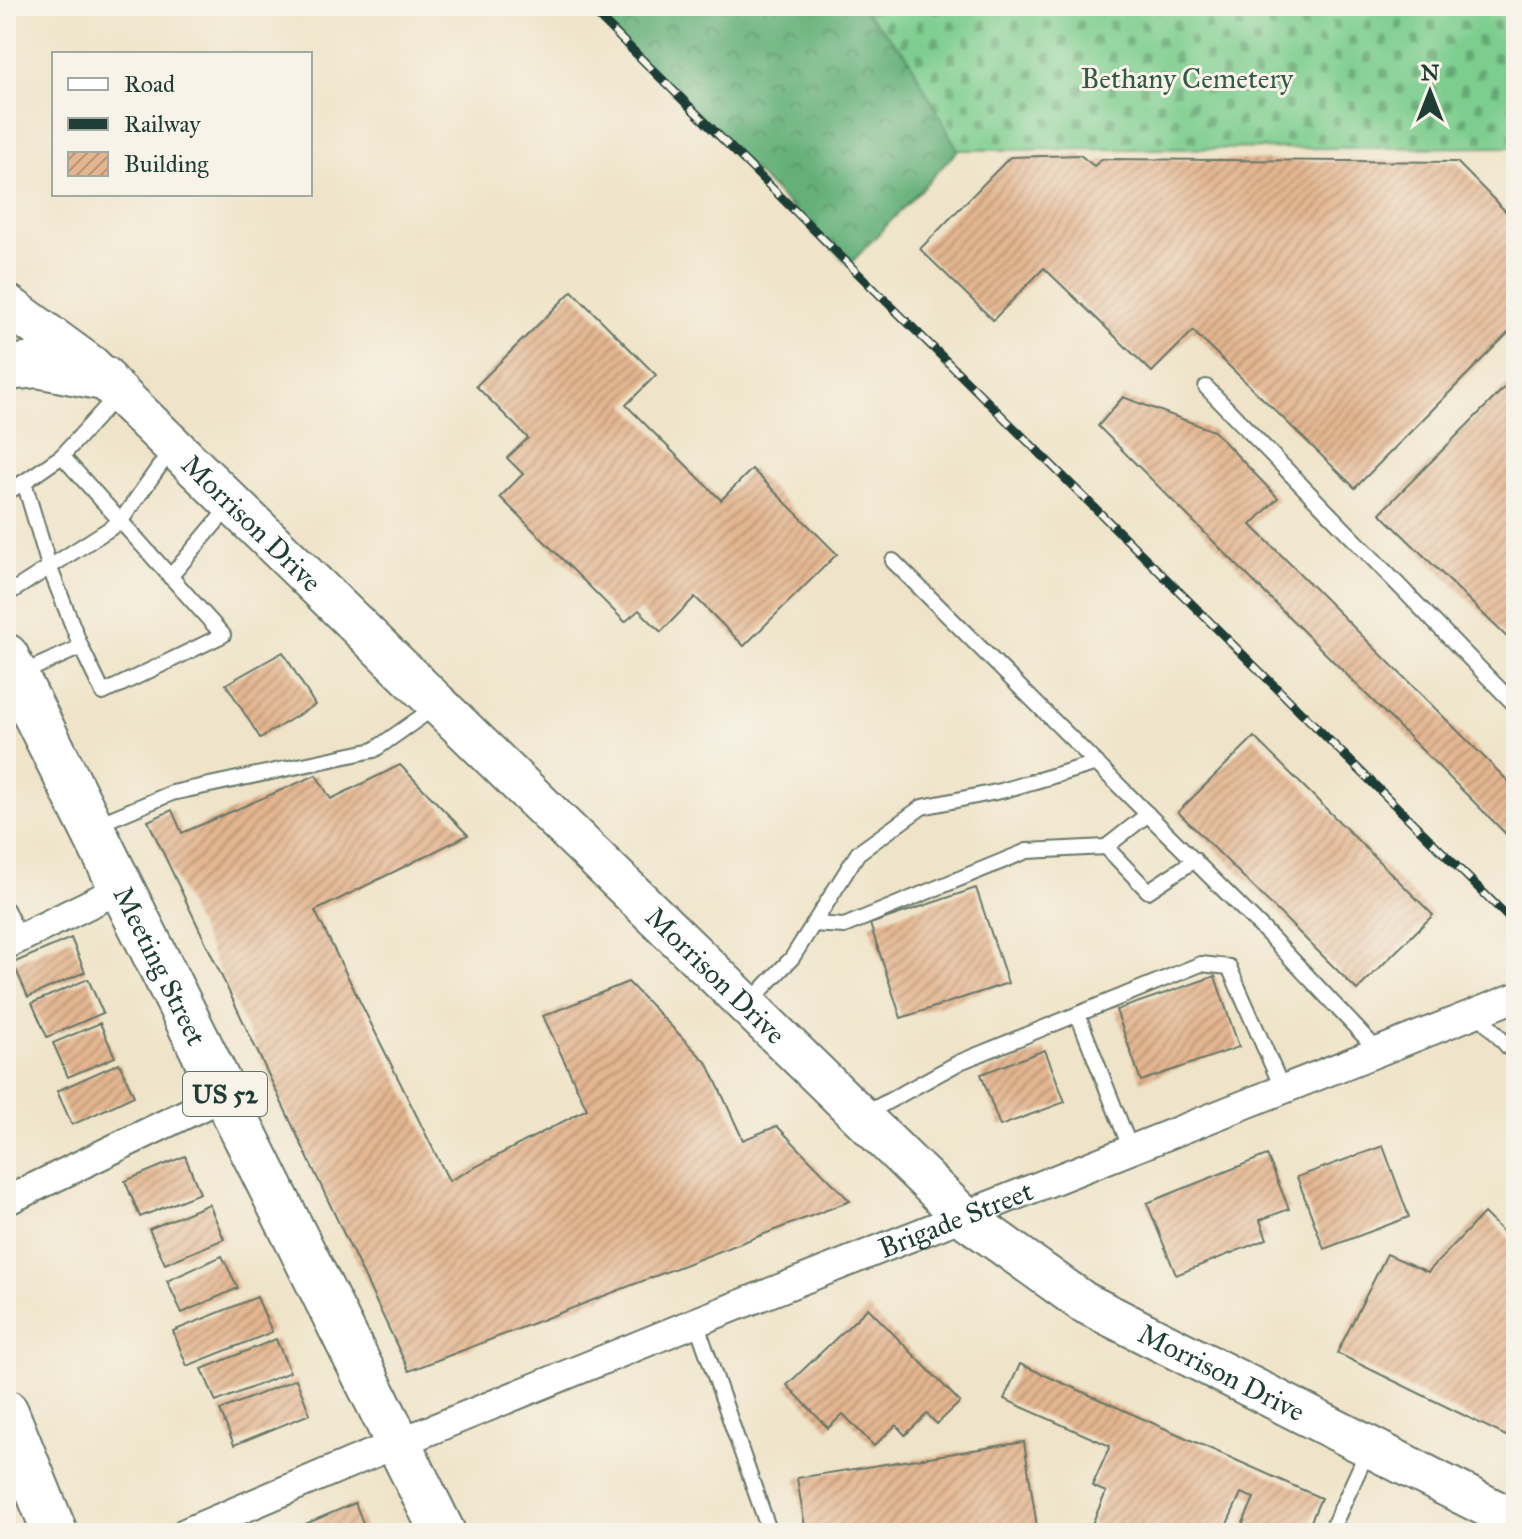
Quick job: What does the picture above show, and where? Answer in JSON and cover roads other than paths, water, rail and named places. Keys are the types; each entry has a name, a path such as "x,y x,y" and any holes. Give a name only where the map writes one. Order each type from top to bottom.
{"main road":[{"name":"Morrison Drive","path":"6,304 91,366 963,1216 1083,1302 1516,1521"},
{"path":"6,368 37,365 111,386"},
{"name":"Meeting Street","path":"9,662 443,1533"},
{"path":"6,1412 55,1533"}],"street":[{"path":"13,942 122,888"},
{"name":"Brigade Street","path":"185,1533 696,1322 1516,997"},
{"path":"6,1201 225,1095"}],"lane":[{"path":"6,493 62,456 111,386"},
{"path":"1206,387 1516,706"},
{"path":"6,595 120,522 174,447"},
{"path":"24,482 49,566 103,693 223,635 62,456"},
{"path":"170,577 232,504"},
{"path":"893,561 1195,860 1379,1052"},
{"path":"9,662 81,647"},
{"path":"92,827 172,793 374,750 438,705"},
{"path":"746,1007 792,958 858,853 922,807 1001,791 1097,763"},
{"path":"813,924 844,926 1027,851 1106,847 1148,814"},
{"path":"1106,847 1148,891 1195,860"},
{"path":"6,909 13,942"},
{"path":"861,1116 960,1062 1201,964 1229,967 1283,1090"},
{"path":"1478,1013 1516,1056"},
{"path":"1078,1015 1131,1150"},
{"path":"696,1322 770,1533"},
{"path":"1330,1533 1369,1447"}],"railway":[{"path":"588,6 1516,925"}],"park label":[{"name":"Bethany Cemetery","path":"1187,78"}]}
